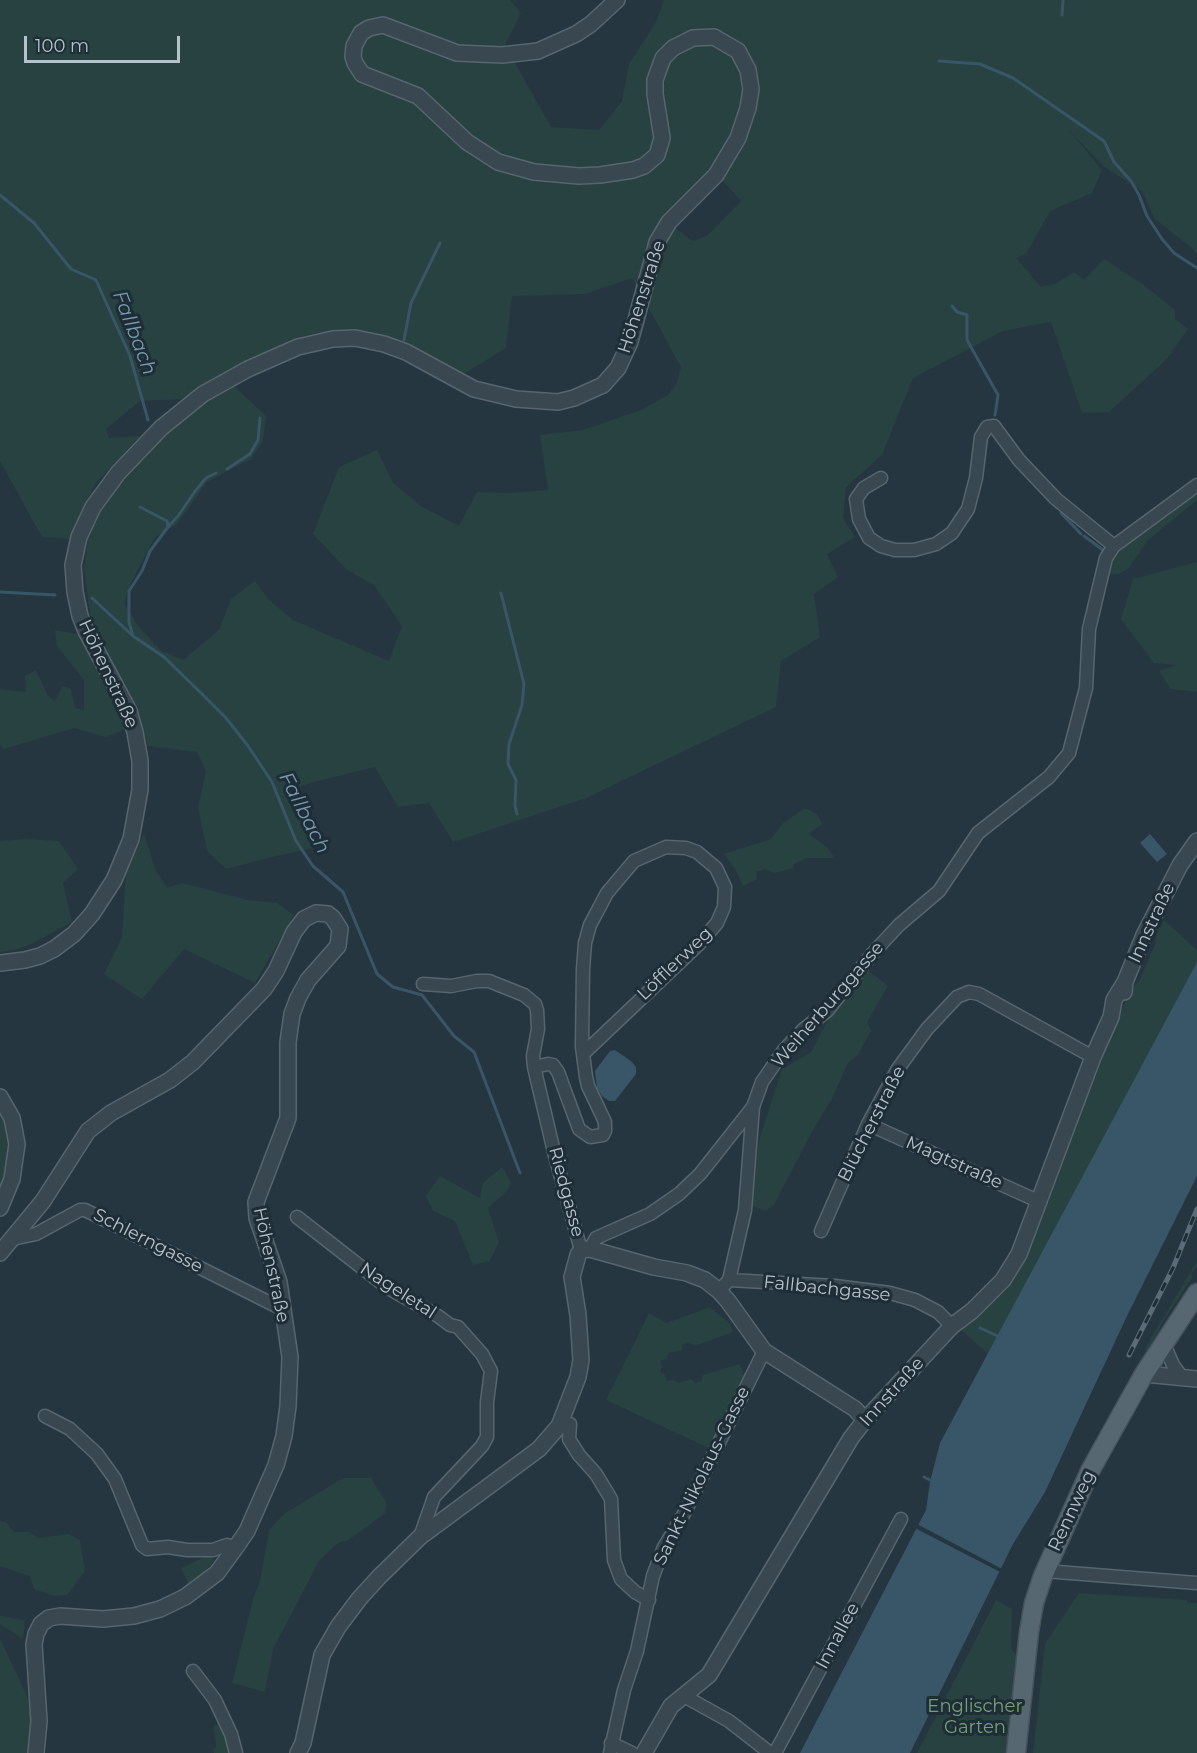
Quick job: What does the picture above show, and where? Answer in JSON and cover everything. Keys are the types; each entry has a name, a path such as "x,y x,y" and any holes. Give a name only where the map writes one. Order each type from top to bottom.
{"main road":[{"name":"Rennweg","path":"1016,1753 1029,1632 1034,1602 1045,1571 1090,1471 1144,1374 1197,1293"}],"street":[{"name":"Höhenstraße","path":"0,963 40,956 74,934 102,899 128,849 140,790 138,744 129,711 80,616 74,584 73,560 82,528 96,502 124,465 161,428 192,402 241,372 298,347 333,339 355,338 384,344 405,352 474,389 498,396 536,401 558,402 582,396 603,385 618,368 630,342 657,242 669,222 716,175 738,138 748,108 751,89 748,70 738,51 714,37 693,38 673,48 663,58 655,80 662,138 657,155 644,166 600,176 528,171 498,162 467,142 418,96 362,74 354,57 354,46 361,33 369,27 383,26 457,53 502,55 537,51 576,34 591,24 617,0"},
{"path":"881,478 864,488 856,499 859,519 869,538 881,546 895,550 914,550 936,544 952,533 968,509 976,478 981,437 987,427 994,426 1019,460 1056,499 1114,546 1197,485"},
{"name":"Weiherburggasse","path":"724,1285 745,1210 753,1107 762,1082 784,1050 804,1029 827,1011 873,953 899,925 939,891 978,833 1049,777 1069,753 1086,688 1089,629 1106,558 1114,546"},
{"name":"Innstraße","path":"644,1753 671,1706 709,1675 806,1511 844,1449 865,1420 952,1326 972,1311 1003,1280 1019,1254 1111,1017 1114,1000 1125,982 1144,935 1180,865 1197,842"},
{"name":"Löfflerweg","path":"534,1067 553,1065 558,1072 579,1129 586,1136 603,1135 606,1126 588,1086 583,1054 584,956 587,933 600,903 630,865 661,848 686,848 697,852 707,858 716,868 724,887 724,907 717,923 699,944 583,1054"},
{"name":"Höhenstraße","path":"0,1253 50,1192 88,1131 111,1113 185,1070 264,989 273,977 299,923 311,914 328,914 338,925 340,939 338,946 308,980 294,1006 288,1042 288,1118 256,1202 257,1218 279,1282 290,1367 284,1436 276,1465 247,1531 236,1547 217,1573 179,1601 160,1609 126,1617 103,1619 60,1616 50,1618 41,1624 34,1644 39,1721 36,1753"},
{"name":"Riedgasse","path":"298,1753 303,1743 322,1655 338,1627 379,1576 420,1537 539,1449 559,1426 578,1377 581,1360 578,1315 572,1276 578,1255 586,1249 555,1156 534,1067 533,1056 538,1029 537,1010 533,1001 524,995 489,981 455,986 423,984"},
{"name":"Blücherstraße","path":"821,1231 868,1124 897,1070 927,1029 957,997 969,992 979,994 1094,1057"},
{"path":"0,1097 12,1118 17,1151 12,1179 0,1208"},
{"name":"Weiherburggasse","path":"586,1249 596,1239 650,1214 679,1194 700,1174 753,1107"},
{"name":"Magtstraße","path":"868,1124 1040,1202"},
{"name":"Schlerngasse","path":"12,1239 36,1234 80,1210 85,1210 282,1309"},
{"name":"Nageletal","path":"297,1216 388,1288 450,1325 458,1327 482,1354 491,1371"},
{"name":"Fallbachgasse","path":"586,1249 687,1273 724,1285 835,1286 890,1293 915,1300 938,1312 952,1326"},
{"path":"724,1285 764,1351 855,1409 865,1420"},
{"path":"1164,1344 1173,1365 1190,1378"},
{"name":"Sankt-Nikolaus-Gasse","path":"610,1748 624,1690 638,1651 653,1576 664,1548 685,1512 764,1351"},
{"name":"Riedgasse","path":"420,1537 434,1497 482,1446 487,1437 487,1402 491,1371"},
{"path":"1144,1374 1190,1378"},
{"path":"45,1416 70,1429 97,1454 115,1479 142,1545 147,1549 168,1547 213,1550 227,1545 236,1547"},
{"path":"570,1424 569,1439 579,1455 596,1474 611,1499 614,1560 621,1579 635,1593 649,1600"},
{"name":"Innallee","path":"775,1753 901,1519"},
{"path":"1045,1571 1197,1583"},
{"path":"193,1671 215,1700 231,1734 236,1753"},
{"path":"684,1696 729,1721 770,1753"},
{"path":"610,1748 632,1753"}],"green space":[{"path":"0,0 510,0 521,13 505,45 551,127 599,130 622,101 629,64 656,22 664,0 1197,0 1197,255 1192,248 1155,219 1142,191 1103,166 1068,129 1102,170 1092,193 1050,211 1026,254 1016,258 1041,287 1055,284 1074,272 1084,280 1104,259 1144,285 1175,310 1175,319 1188,329 1167,359 1109,412 1082,413 1051,322 1003,331 913,378 882,455 846,487 843,518 855,537 827,554 838,577 814,594 820,637 781,661 776,707 586,798 453,842 429,803 398,807 375,767 310,783 287,792 314,848 226,869 207,851 198,808 206,771 197,752 148,746 138,709 101,641 90,614 84,568 89,533 105,502 158,440 205,401 233,385 266,416 263,441 251,459 207,482 176,525 155,537 131,583 124,603 139,627 160,650 183,660 219,630 231,599 255,581 269,600 293,620 389,661 402,626 374,585 347,570 313,534 339,467 377,450 393,483 421,506 459,526 477,492 509,493 548,490 540,435 583,430 641,410 668,395 677,382 681,367 632,278 585,294 512,296 506,348 462,375 362,332 340,330 307,335 268,351 214,378 181,399 140,401 106,429 109,438 140,436 95,484 71,539 42,537 0,461","holes":["722,180 741,201 707,236 693,241 675,228"]},
{"path":"1197,490 1197,500 1148,540 1129,568 1119,574 1109,575 1113,561 1125,546 1187,501"},
{"path":"1197,562 1197,692 1171,689 1159,671 1176,665 1154,663 1121,619 1133,579"},
{"path":"55,630 81,635 128,728 106,737 74,728 4,749 0,745 0,689 26,692 25,676 36,670 48,696 55,701 62,686 71,689 75,708 84,710 84,680 57,646"},
{"path":"805,808 817,814 822,824 809,834 827,847 835,858 807,858 794,864 793,868 775,873 765,869 756,872 757,879 743,886 735,869 724,854 771,839 783,823"},
{"path":"144,834 156,871 167,888 182,883 248,900 277,903 294,915 255,983 184,949 142,999 104,974 122,937 126,871"},
{"path":"25,839 59,841 78,869 63,883 72,922 33,943 16,950 0,952 0,841"},
{"path":"1164,920 1197,950 1197,962 988,1354 961,1330 1009,1288 1130,990 1139,981"},
{"path":"868,970 888,986 867,1022 871,1031 858,1055 848,1063 832,1099 815,1126 774,1205 765,1211 751,1205 759,1140 782,1069 811,1052 826,1024"},
{"path":"0,1110 4,1116 10,1140 10,1166 0,1196"},
{"path":"502,1167 511,1182 508,1190 488,1208 499,1242 490,1261 473,1265 455,1221 433,1211 426,1196 440,1176 480,1198 483,1183"},
{"path":"1197,1261 1197,1266 1191,1274 1193,1276 1164,1320 1147,1352 1145,1350 1148,1343"},
{"path":"710,1307 730,1324 733,1332 694,1346 689,1342 683,1344 682,1350 669,1353 666,1359 660,1361 662,1367 660,1372 665,1375 667,1381 673,1380 679,1383 691,1379 695,1383 701,1381 703,1375 740,1364 744,1376 739,1395 713,1450 606,1400 649,1313 666,1323"},
{"path":"343,1478 371,1478 386,1502 385,1513 350,1539 338,1543 319,1561 273,1649 265,1692 232,1683 253,1599 260,1581 269,1530 284,1514"},
{"path":"0,1521 6,1522 14,1532 29,1532 39,1538 69,1534 80,1540 85,1571 67,1595 54,1596 34,1589 30,1576 0,1566"},
{"path":"209,1555 214,1560 212,1564 189,1585 181,1568"},
{"path":"1079,1593 1187,1600 1187,1603 1197,1603 1197,1753 1033,1753 1045,1644"},
{"name":"Englischer Garten","path":"996,1600 1012,1609 1011,1649 1017,1655 1008,1753 917,1753"},
{"path":"0,1616 25,1620 23,1639 0,1624"},
{"path":"0,1638 32,1707 29,1753 0,1753"},
{"path":"222,1724 230,1753 214,1753 213,1748 216,1748 214,1725"}],"water":[{"path":"1150,834 1167,854 1157,862 1140,843"},
{"path":"1197,962 1197,1176 1127,1316 1045,1492 1013,1544 910,1753 800,1753 926,1510 930,1482 940,1443"},
{"path":"615,1050 631,1061 636,1067 636,1074 615,1101 609,1101 597,1088 595,1071 610,1051"}],"pier":[{"path":"915,1523 1004,1570 1002,1573 913,1527"}],"waterway":[{"path":"1062,15 1063,0"},
{"path":"939,61 980,64 1013,78 1104,141 1114,162 1131,181 1147,216 1162,239 1174,253 1197,268"},
{"name":"Fallbach","path":"0,195 34,223 71,269 96,280 130,356 148,420"},
{"path":"404,340 411,303 440,243"},
{"path":"952,306 957,312 967,315 967,340 998,395 995,415"},
{"path":"227,469 250,454 258,440 260,418"},
{"path":"168,527 206,478 216,473"},
{"name":"Fallbach","path":"140,507 167,521 168,527 150,551 142,571 129,591 129,622 133,636 164,657 226,718 248,746 272,782 296,841 313,866 343,892 377,974 393,987 422,995 454,1036 474,1052 520,1173"},
{"path":"1061,513 1081,534"},
{"path":"1084,536 1103,550"},
{"path":"0,592 55,595"},
{"path":"501,593 524,684 522,705 509,744 508,764 516,780 517,814"},
{"path":"92,598 133,636"},
{"name":"Fallbach","path":"980,1328 1000,1337"},
{"path":"924,1477 930,1480"}],"railway":[{"path":"1129,1355 1173,1268 1197,1209"}]}
